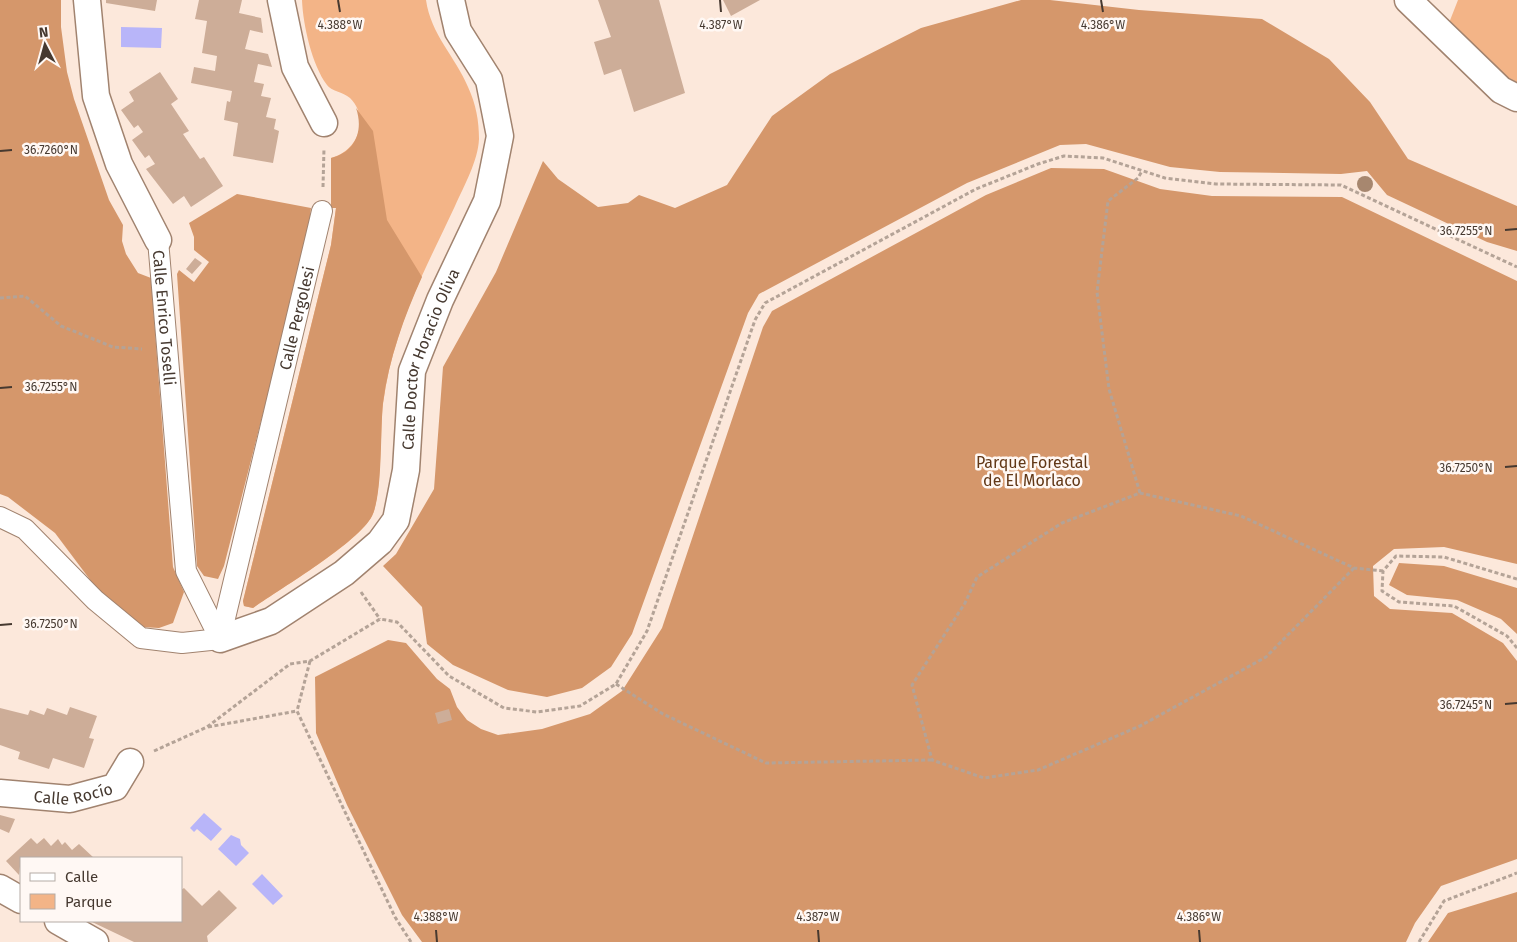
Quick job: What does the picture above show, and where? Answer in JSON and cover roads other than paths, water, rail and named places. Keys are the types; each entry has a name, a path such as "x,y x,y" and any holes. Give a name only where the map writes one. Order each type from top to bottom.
{"street":[{"name":"Calle Enrico Toselli","path":"87,0 96,96 119,164 158,240 186,571 220,639"},
{"path":"281,0 296,67 324,122"},
{"name":"Calle Doctor Horacio Oliva","path":"220,639 271,621 344,573 380,542 396,520 406,470 412,371 440,300 487,201 500,136 489,80 458,31 451,0"},
{"path":"1408,0 1501,90 1517,98"},
{"name":"Calle Pergolesi","path":"220,639 322,211"},
{"path":"0,518 26,529 95,600 141,638 182,643 220,639"},
{"name":"Calle Rocío","path":"0,793 70,798 115,787 130,762"},
{"path":"0,888 20,899"},
{"path":"60,922 95,942"}],"water":[{"path":"121,27 162,28 161,48 121,47"},
{"path":"204,813 222,829 211,841 197,829 194,832 190,828"},
{"path":"231,835 240,839 241,845 249,853 236,866 218,849"},
{"path":"262,874 283,896 273,905 252,884"}],"park label":[{"name":"Parque Forestal de El Morlaco","path":"1032,471"}]}
